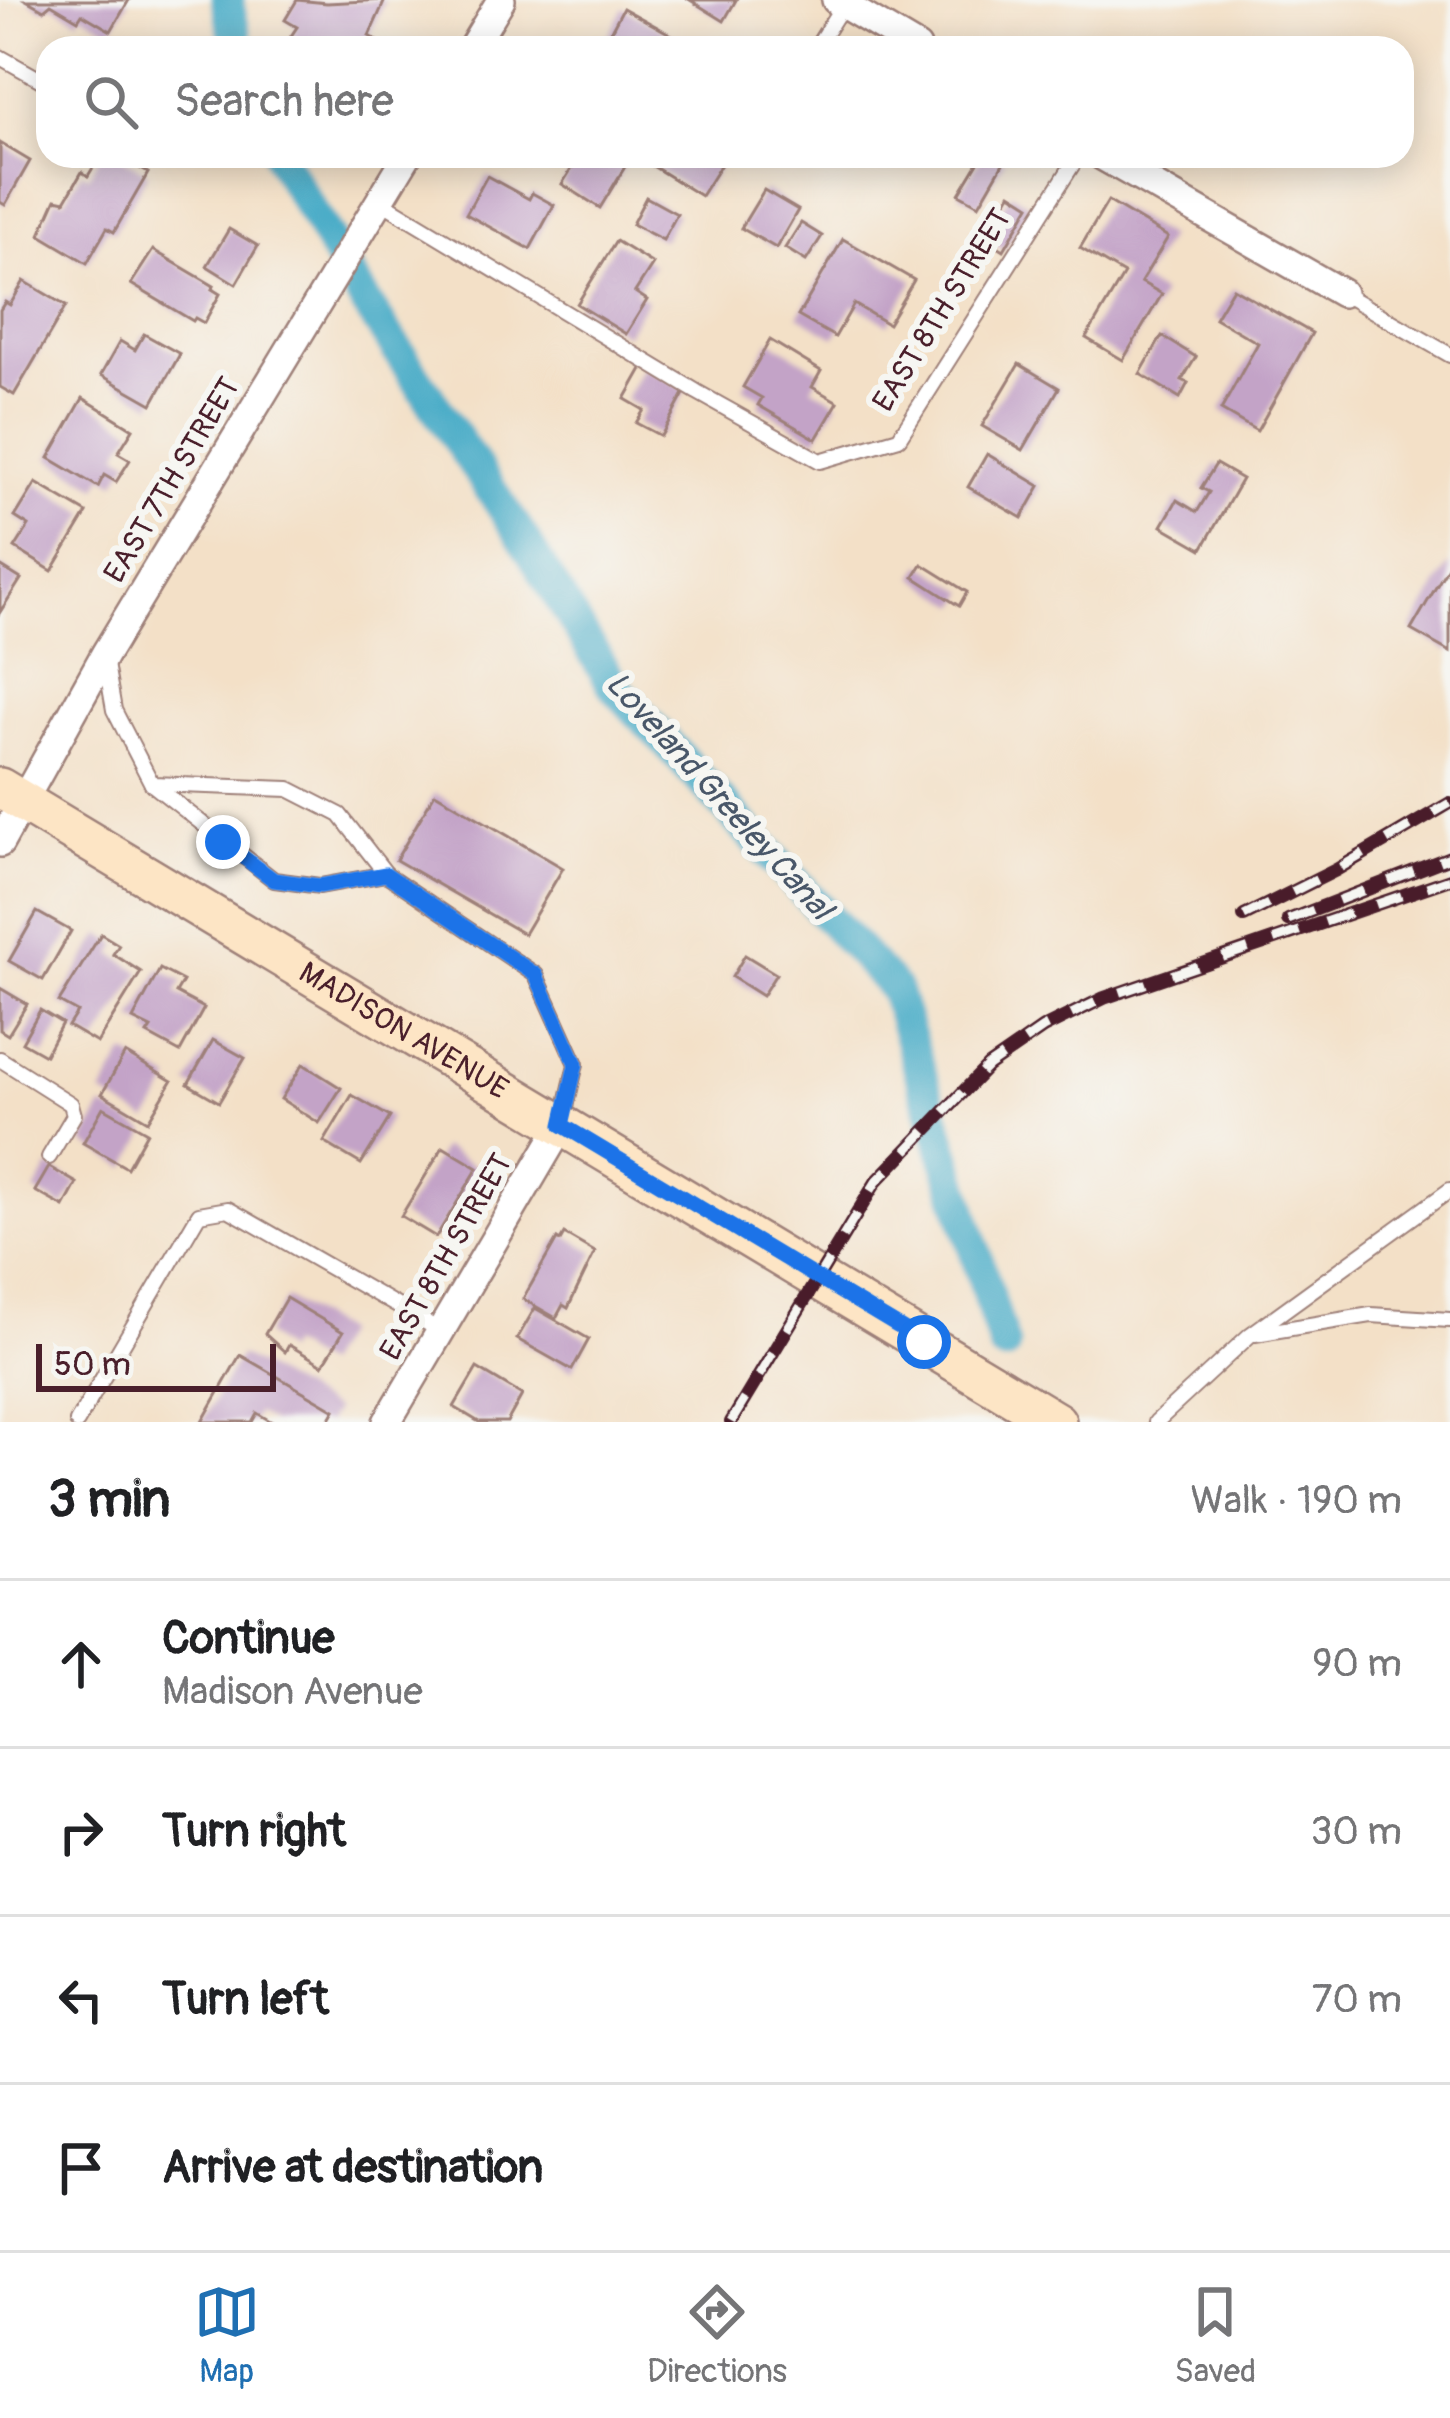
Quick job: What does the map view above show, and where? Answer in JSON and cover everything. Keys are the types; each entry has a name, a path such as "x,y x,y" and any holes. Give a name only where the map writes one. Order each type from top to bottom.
{"main road":[{"name":"MADISON AVENUE","path":"11,794 1056,1422"}],"street":[{"path":"479,36 500,0"},
{"path":"840,2 897,36"},
{"name":"EAST 7TH STREET","path":"0,843 11,794 105,654 400,168"},
{"path":"1123,168 1342,293"},
{"name":"EAST 8TH STREET","path":"387,1422 562,1125"}],"lane":[{"path":"822,36 840,2"},
{"path":"0,57 36,78"},
{"name":"EAST 8TH STREET","path":"375,208 820,461 899,439 1070,168"},
{"path":"1342,293 1450,355"},
{"path":"105,654 114,710 152,784 274,880 320,886 386,874"},
{"path":"152,784 289,789 340,815 386,874 536,975 576,1064 562,1125"},
{"path":"0,1059 71,1104 74,1115 49,1157"},
{"path":"1156,1422 1250,1335 1450,1190"},
{"path":"77,1422 199,1214 228,1209 441,1331"},
{"path":"1250,1335 1371,1316 1450,1320"}],"building":[{"path":"26,0 129,0 111,31 82,14 78,20 51,4 44,10"},
{"path":"297,0 385,0 369,36 291,36 297,27 285,20"},
{"path":"690,0 736,0 724,21"},
{"path":"623,8 674,36 608,36"},
{"path":"0,143 30,161 5,205 0,202"},
{"path":"93,168 139,168 148,173 114,232 107,228 87,263 40,235 56,199 65,201 82,172 88,176"},
{"path":"572,168 624,168 600,208 562,184"},
{"path":"656,168 719,168 701,196"},
{"path":"975,168 1000,168 979,205 959,194"},
{"path":"487,176 529,199 532,193 554,205 530,249 466,214"},
{"path":"764,190 798,210 776,248 741,228"},
{"path":"1011,193 1030,205 1004,250 985,238"},
{"path":"646,197 677,214 663,240 632,224"},
{"path":"1108,201 1168,237 1141,282 1162,294 1123,360 1086,338 1124,274 1080,248"},
{"path":"801,223 822,236 806,261 785,248"},
{"path":"229,229 258,246 236,284 207,266"},
{"path":"843,239 914,280 888,324 854,304 835,337 798,316"},
{"path":"616,241 653,264 635,292 647,300 626,334 577,304"},
{"path":"153,250 220,294 204,323 131,284"},
{"path":"24,281 66,306 14,395 0,387 0,310 5,302 10,305"},
{"path":"1233,288 1312,333 1257,431 1221,410 1258,343 1215,318"},
{"path":"144,334 180,354 152,404 101,375 120,341 135,350"},
{"path":"1162,336 1196,357 1182,380 1188,383 1180,398 1140,374"},
{"path":"770,340 821,371 812,387 838,402 816,439 758,405 762,398 743,387"},
{"path":"1019,364 1059,388 1023,450 982,426"},
{"path":"643,367 686,390 661,436 636,423 644,410 625,399"},
{"path":"83,398 133,429 118,453 130,460 116,482 104,475 98,487 49,458"},
{"path":"987,454 1040,486 1022,518 968,487"},
{"path":"1216,464 1242,479 1202,549 1162,526 1177,500 1197,512 1209,492 1201,488"},
{"path":"36,483 87,513 52,571 15,548 29,526 15,517"},
{"path":"1450,563 1450,652 1411,630"},
{"path":"922,564 967,592 959,606 914,577"},
{"path":"0,566 21,579 0,612"},
{"path":"435,793 563,868 524,934 396,860"},
{"path":"37,912 71,931 43,980 9,961"},
{"path":"101,934 119,945 113,954 141,972 97,1043 68,1026 77,1012 59,1002"},
{"path":"745,955 776,974 762,996 732,977"},
{"path":"160,969 183,981 176,993 204,1008 180,1052 147,1034 151,1028 133,1019"},
{"path":"0,988 27,1004 8,1035 0,1030"},
{"path":"40,1010 62,1023 45,1055 22,1042"},
{"path":"213,1040 245,1058 219,1102 188,1084"},
{"path":"125,1053 172,1081 148,1121 102,1094"},
{"path":"303,1064 341,1088 319,1123 281,1099"},
{"path":"352,1095 390,1117 361,1164 324,1142"},
{"path":"103,1107 147,1132 127,1168 83,1143"},
{"path":"443,1147 478,1168 436,1237 401,1216"},
{"path":"49,1167 77,1183 64,1207 35,1191"},
{"path":"564,1234 595,1252 568,1308 563,1305 556,1318 523,1299"},
{"path":"286,1298 343,1332 323,1365 289,1345 285,1352 265,1334"},
{"path":"535,1308 589,1339 572,1370 517,1339"},
{"path":"240,1355 335,1410 328,1422 272,1422 257,1413 252,1422 202,1422"},
{"path":"477,1368 522,1395 507,1422 479,1422 454,1407"}],"waterway":[{"name":"Loveland Greeley Canal","path":"227,0 235,36"},
{"name":"Loveland Greeley Canal","path":"286,168 364,300 519,532 614,686 895,990 1004,1346"}],"railway":[{"path":"1244,916 1336,870 1450,803"},
{"path":"1288,920 1450,857"},
{"path":"731,1422 876,1182 988,1066 1043,1028 1104,998 1450,879"}],"route":[{"path":"223,842 274,880 320,886 386,874 536,975 576,1064 562,1125 924,1342"}]}
